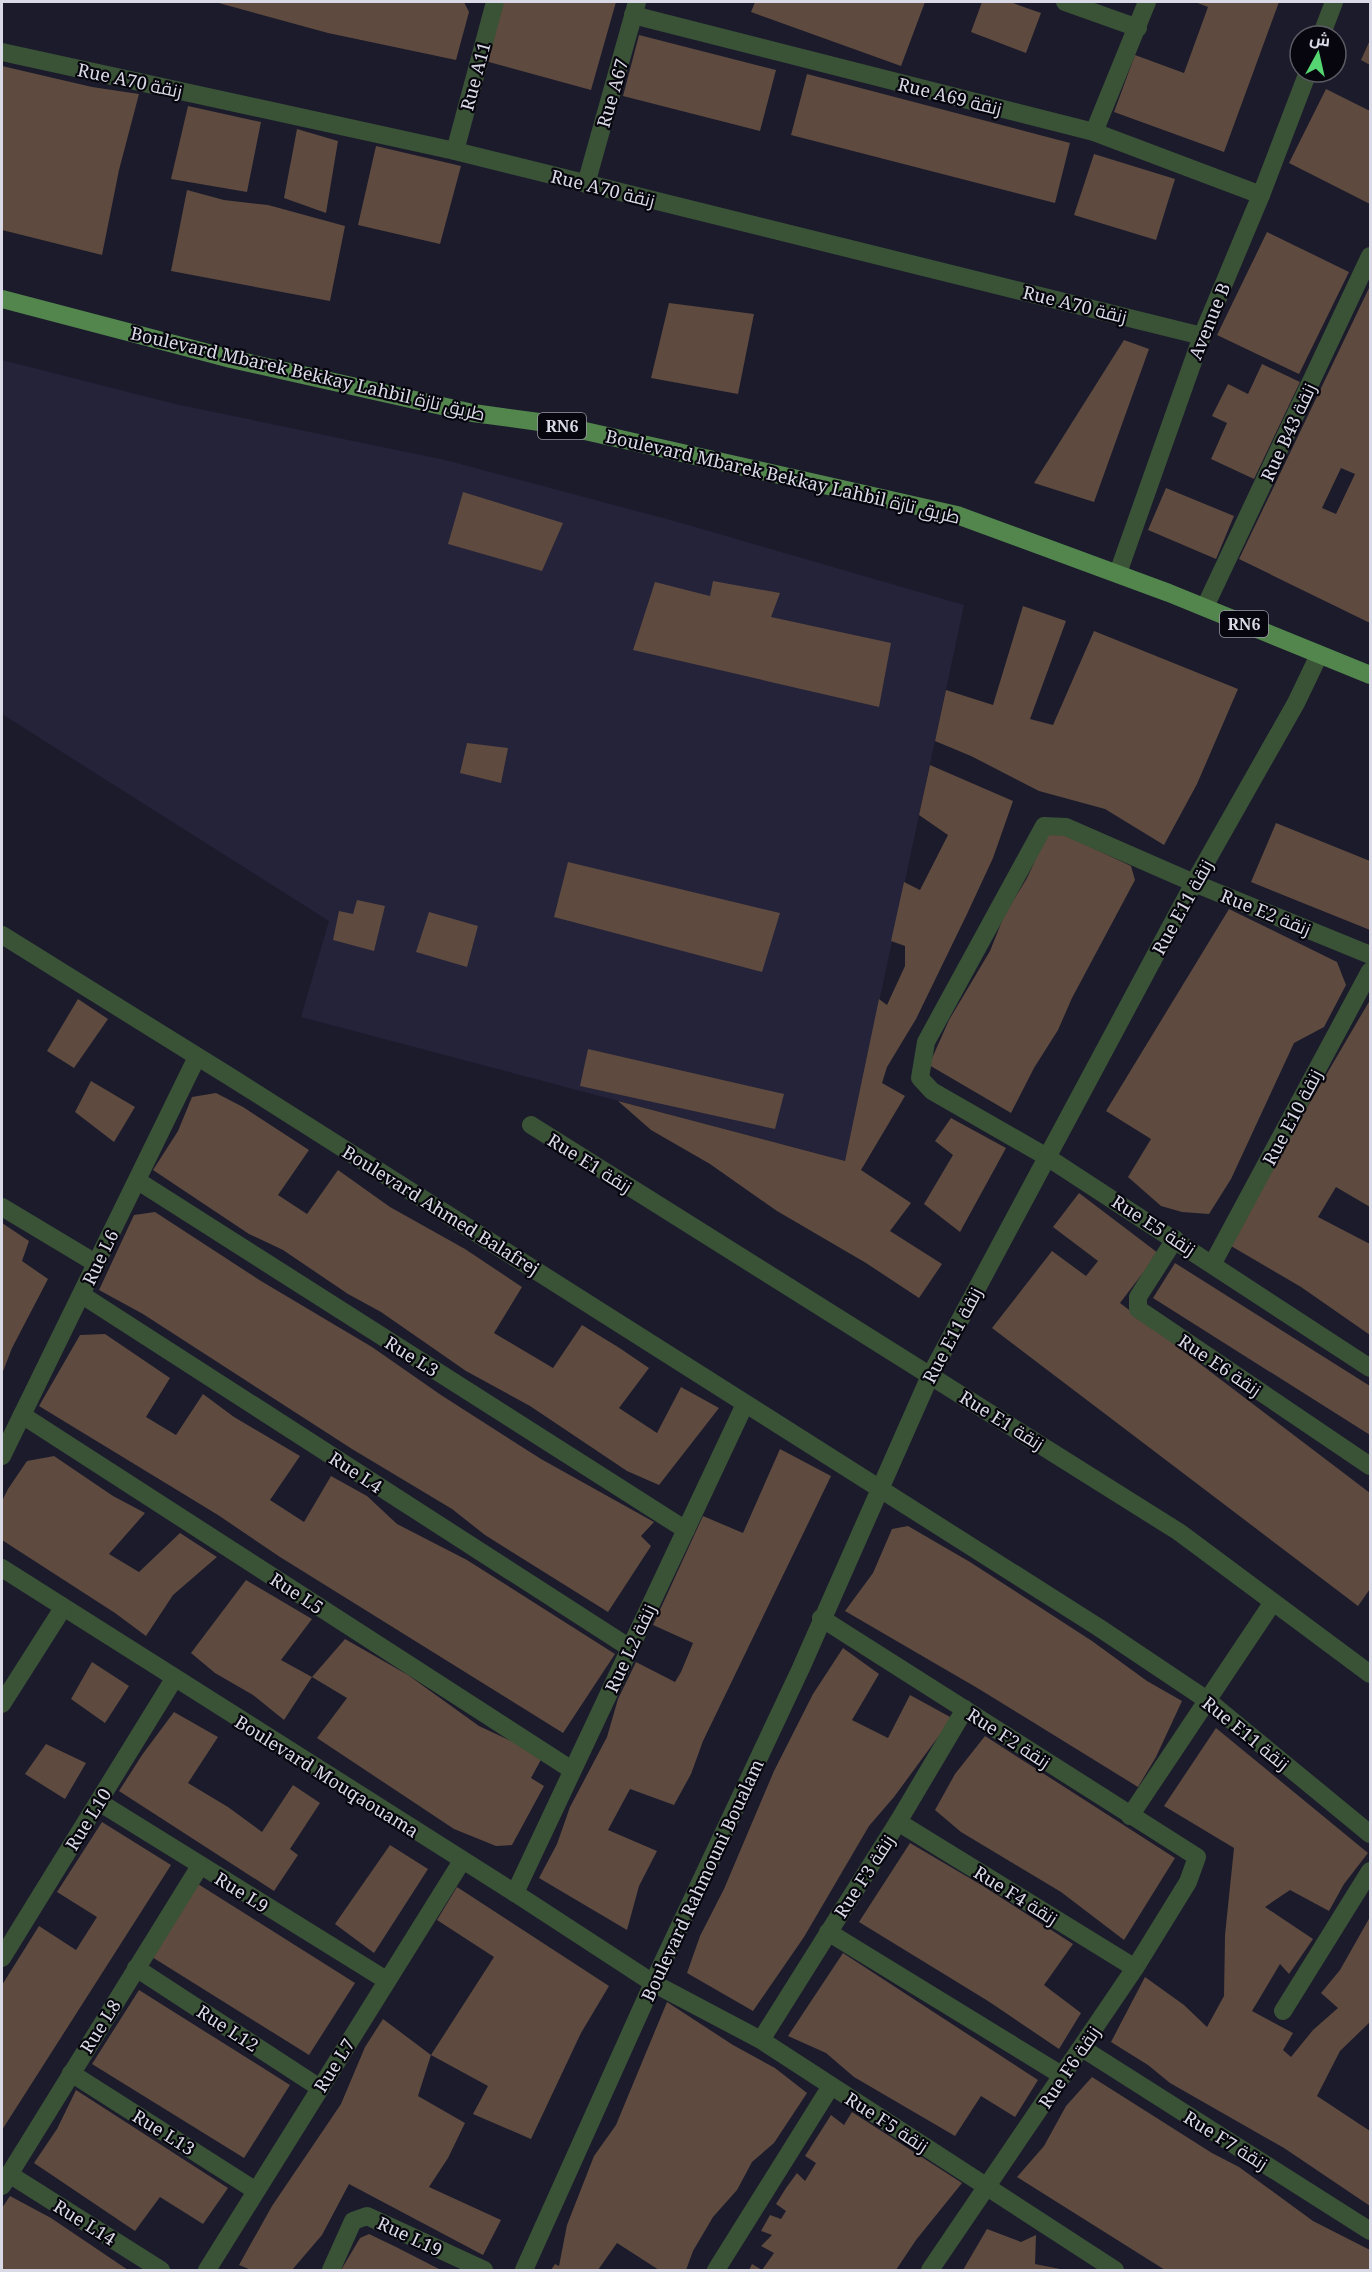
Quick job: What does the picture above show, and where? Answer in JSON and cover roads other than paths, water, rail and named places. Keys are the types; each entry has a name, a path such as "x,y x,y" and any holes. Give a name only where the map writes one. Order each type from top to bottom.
{"main road":[{"name":"Boulevard Mbarek Bekkay Lahbil طريق تازة","path":"2,299 231,359 473,413 554,424 620,438 957,515 1118,573 1319,656 1368,669"}],"street":[{"name":"Rue A11","path":"456,152 495,2"},
{"path":"1065,2 1138,28"},
{"path":"1094,132 1147,2"},
{"path":"1326,24 1334,2"},
{"name":"Rue A69 زنقة","path":"635,8 1094,132 1262,195"},
{"name":"Rue A67","path":"586,184 635,8"},
{"name":"Rue A70 زنقة","path":"2,52 456,152 1202,336"},
{"name":"Avenue B","path":"1118,573 1202,336 1262,195 1304,84"},
{"name":"Rue B43 زنقة","path":"1205,608 1371,256"},
{"name":"Rue E11 زنقة","path":"1319,656 1296,703 1194,883 930,1376 879,1488 1098,1627 1207,1700 1371,1834"},
{"name":"Rue E2 زنقة","path":"932,1092 920,1078 926,1042 1044,826 1066,827 1194,883 1371,955"},
{"name":"Boulevard Ahmed Balafrej","path":"2,935 879,1488"},
{"name":"Rue E10 زنقة","path":"1213,1263 1371,971"},
{"name":"Rue L6","path":"2,1456 197,1057"},
{"name":"Rue E5 زنقة","path":"932,1092 1047,1157 1371,1368"},
{"name":"Rue E1 زنقة","path":"531,1125 1179,1532 1371,1674"},
{"name":"Rue L3","path":"138,1181 686,1530"},
{"path":"2,1207 97,1264"},
{"name":"Rue E6 زنقة","path":"1175,1239 1138,1297 1138,1309 1371,1466"},
{"name":"Rue L4","path":"82,1295 630,1648"},
{"name":"Rue L2 زنقة","path":"515,1893 745,1404"},
{"name":"Rue L5","path":"22,1415 572,1770"},
{"name":"Boulevard Rahmouni Boualam","path":"524,2271 879,1488"},
{"name":"Boulevard Mouqaouama","path":"2,1568 653,1983"},
{"path":"1130,1816 1273,1602"},
{"path":"2,1704 63,1608"},
{"name":"Rue F2 زنقة","path":"821,1618 1197,1857"},
{"name":"Rue L10","path":"2,1958 174,1679"},
{"name":"Rue F3 زنقة","path":"761,2040 898,1822 965,1709"},
{"name":"Rue L9","path":"99,1802 386,1980"},
{"name":"Rue F4 زنقة","path":"898,1822 1135,1968"},
{"name":"Rue F6 زنقة","path":"930,2271 1135,1968 1188,1882 1197,1857"},
{"name":"Rue L7","path":"207,2271 462,1861"},
{"name":"Rue L8","path":"5,2180 200,1866"},
{"path":"1283,2011 1371,1871"},
{"path":"828,1932 1063,2076"},
{"name":"Rue L12","path":"136,1968 320,2088"},
{"name":"Rue F5 زنقة","path":"653,1983 761,2040 1115,2271"},
{"name":"Rue F7 زنقة","path":"1082,2048 1371,2231"},
{"name":"Rue L13","path":"71,2073 256,2191"},
{"path":"716,2271 831,2086"},
{"name":"Rue L14","path":"5,2180 162,2271"},
{"name":"Rue L19","path":"331,2271 352,2222 357,2218 367,2216 484,2271"}]}
